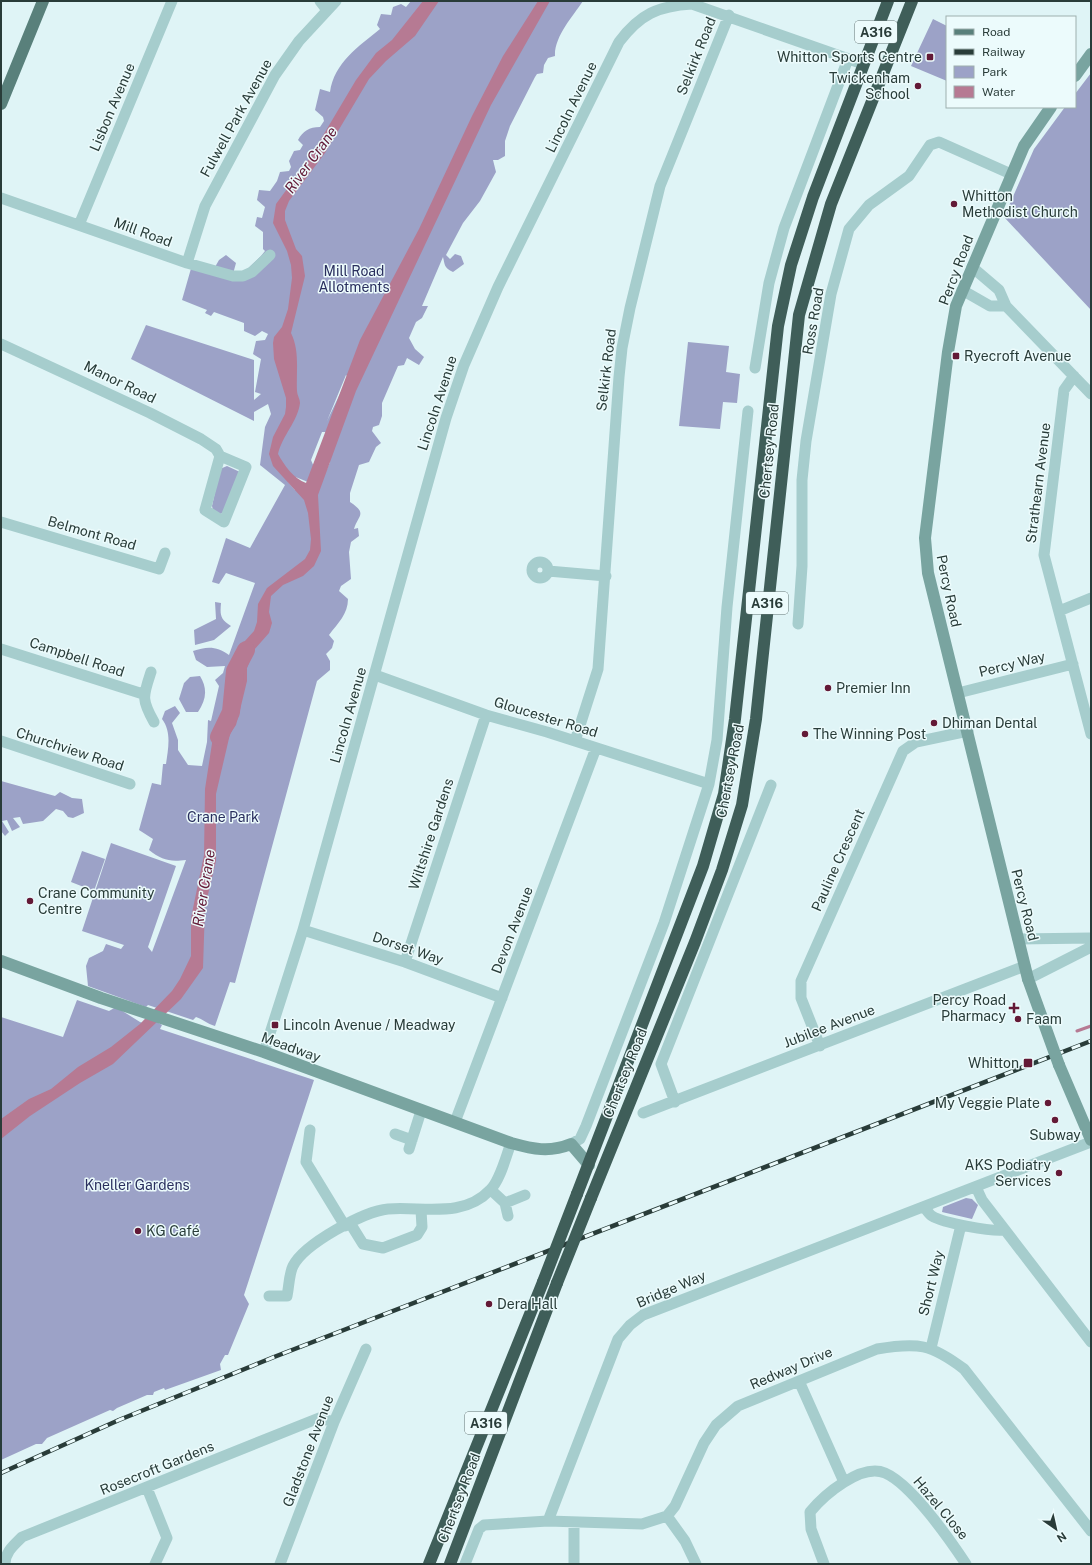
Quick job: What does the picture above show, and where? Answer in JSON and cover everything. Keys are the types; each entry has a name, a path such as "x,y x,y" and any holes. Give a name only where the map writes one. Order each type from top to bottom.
{"highway":[{"name":"Chertsey Road","path":"429,1564 589,1165 703,866 724,794 735,720 778,326 791,265 813,197 888,1"},
{"name":"Chertsey Road","path":"450,1564 557,1283 695,942 722,870 742,805 756,719 800,315 831,204 912,1"}],"main road":[{"path":"1,104 43,1"}],"street":[{"name":"Lisbon Avenue","path":"79,225 172,1"},
{"path":"320,1 327,10"},
{"name":"Fulwell Park Avenue","path":"187,264 205,206 275,75 299,42 336,1"},
{"name":"Lincoln Avenue","path":"264,1052 303,930 446,418 464,365 498,287 619,42 630,26 651,12 671,5 692,4 728,15 863,64"},
{"name":"Selkirk Road","path":"575,741 598,669 606,576 619,377 622,348 630,308 660,186 728,15"},
{"path":"1076,75 1091,54"},
{"path":"755,368 769,284 784,228 848,59"},
{"name":"Percy Road","path":"1050,108 1024,146 956,306 951,332 925,538 928,573 1018,939 1026,966 1028,980 1059,1065 1091,1141"},
{"name":"Ross Road","path":"798,624 802,566 802,480 806,441 831,294 849,229 870,205 909,176 930,145 939,142 1011,174"},
{"name":"Mill Road","path":"1,198 187,264 233,276 243,276 252,272 270,256"},
{"path":"972,267 999,290 1006,306 1091,394"},
{"path":"962,290 990,306 1006,306"},
{"name":"Manor Road","path":"1,344 81,379 201,439 216,450 220,456 246,467 224,522 205,510 220,456"},
{"name":"Strathearn Avenue","path":"1074,376 1064,390 1044,555 1073,664 1089,716 1091,734"},
{"name":"Chertsey Road","path":"571,1144 580,1140 586,1126 664,923 709,784 717,740 727,607 748,411"},
{"name":"Belmont Road","path":"1,522 159,569 165,553"},
{"path":"548,571 606,576"},
{"path":"1059,611 1091,598"},
{"name":"Campbell Road","path":"1,649 143,694"},
{"name":"Percy Way","path":"958,693 1073,664"},
{"path":"151,672 143,694 146,708 154,722"},
{"name":"Gloucester Road","path":"375,676 486,715 575,741 709,784"},
{"name":"Wiltshire Gardens","path":"405,962 486,715"},
{"name":"Pauline Crescent","path":"820,1046 801,998 801,981 903,751 916,742 968,731"},
{"name":"Churchview Road","path":"1,741 130,784"},
{"name":"Devon Avenue","path":"455,1122 596,748"},
{"path":"675,1102 661,1064 771,784"},
{"path":"664,923 678,929"},
{"name":"Dorset Way","path":"303,930 405,962 502,998"},
{"path":"1018,939 1091,938"},
{"path":"1028,980 1091,946"},
{"name":"Meadway","path":"1,961 168,1021 264,1052 511,1143 529,1148 552,1150 571,1144"},
{"name":"Jubilee Avenue","path":"643,1113 1026,966"},
{"path":"395,1134 410,1145 421,1111"},
{"path":"310,1130 306,1162 363,1244 383,1248 417,1235 422,1227 421,1210"},
{"name":"Bridge Way","path":"548,1521 618,1339 630,1325 643,1315 976,1187 1091,1141"},
{"path":"269,1296 287,1296 293,1266 306,1252 317,1243 368,1213 388,1209 421,1210 455,1208 475,1201 491,1190 511,1143"},
{"path":"571,1144 589,1165"},
{"path":"976,1187 982,1200 1091,1342"},
{"path":"491,1190 505,1203 508,1216"},
{"path":"505,1203 525,1195"},
{"path":"924,1207 932,1216 961,1225 997,1231 1005,1230"},
{"name":"Short Way","path":"931,1348 961,1225"},
{"name":"Redway Drive","path":"667,1516 675,1506 704,1443 716,1425 738,1406 877,1349 902,1345 931,1348 945,1355 964,1369 1091,1532"},
{"name":"Gladstone Avenue","path":"280,1564 334,1422 366,1349"},
{"path":"799,1381 844,1482"},
{"name":"Rosecroft Gardens","path":"6,1564 5,1560 11,1547 22,1538 319,1418 334,1422"},
{"name":"Hazel Close","path":"824,1564 811,1528 810,1512 820,1500 844,1482 869,1472 884,1473 899,1482 946,1536 966,1564"},
{"path":"147,1488 167,1538 155,1564"},
{"path":"465,1564 479,1529 484,1525 548,1521 642,1524 667,1516 685,1541 696,1564"},
{"path":"574,1522 574,1564"}],"green space":[{"path":"411,1 583,1 561,34 555,56 548,58 544,65 543,73 537,74 535,77 510,126 505,141 505,156 498,160 493,160 496,172 480,201 463,223 446,255 450,259 455,254 461,256 464,264 453,272 450,271 446,268 443,257 422,306 428,306 422,318 416,322 409,338 415,349 424,357 419,365 407,358 404,365 398,366 382,403 382,416 379,425 373,427 372,431 381,443 376,447 369,462 359,465 350,493 350,502 359,509 360,512 354,529 358,528 359,536 351,542 349,552 351,579 341,586 339,591 348,599 348,604 342,618 329,635 334,641 332,648 326,654 330,661 330,670 317,681 235,983 230,982 215,1026 196,1017 193,1020 148,1005 146,1007 88,986 86,966 89,958 103,951 106,944 121,949 124,945 82,931 111,843 176,866 148,947 152,952 186,860 166,860 149,850 153,839 139,830 152,783 161,785 163,764 166,764 168,735 162,719 165,711 175,706 180,713 172,723 178,740 178,750 188,765 202,766 207,742 208,720 211,721 219,686 215,680 223,673 225,666 207,667 196,660 193,651 203,648 216,648 229,655 255,583 226,573 219,584 212,582 226,538 250,548 285,485 260,465 265,427 271,414 268,404 254,412 254,421 131,359 146,325 254,360 254,400 261,394 255,392 261,359 253,354 256,341 265,340 268,334 262,331 255,336 244,331 244,323 214,312 211,316 205,313 207,310 182,300 192,265 215,267 219,260 226,255 236,263 233,274 240,276 261,256 265,251 263,249 263,232 255,226 257,217 262,218 265,207 257,200 259,190 270,191 277,181 280,172 289,171 291,167 289,161 294,151 300,150 303,145 298,140 300,137 304,132 310,129 320,127 324,121 323,117 315,110 320,89 330,92 332,82 342,64 356,49 380,29 377,25 381,14 391,15 393,7 401,4 406,7","holes":["346,375 348,377 327,421","322,432 327,432 320,452 330,462 310,508 299,489 295,490 288,482 293,476 308,482 314,467 311,460"]},
{"path":"933,19 946,26 946,81 911,66"},
{"path":"1091,73 1091,310 1004,217 1034,149 1064,108 1076,108 1076,93"},
{"path":"688,342 729,346 726,372 740,374 737,403 723,402 720,429 679,426"},
{"path":"227,466 240,472 226,512 220,514 213,510 212,506 220,469"},
{"path":"215,602 221,603 223,619 231,626 214,640 195,645 194,630 216,619"},
{"path":"200,676 205,690 203,703 198,712 186,712 179,699 184,683 190,677"},
{"path":"1,781 55,796 60,792 72,798 82,799 84,813 73,818 68,817 63,811 56,809 43,821 23,824 20,817 13,818 20,827 12,831 7,820 2,821 9,832 5,836 1,831"},
{"path":"82,851 105,859 94,891 71,882"},
{"name":"Kneller Gardens","path":"77,1000 109,1011 116,1007 140,1022 148,1025 155,1021 162,1025 160,1029 314,1080 244,1295 249,1304 228,1355 225,1355 220,1364 221,1370 165,1390 164,1388 154,1392 153,1395 147,1395 113,1411 110,1410 47,1438 42,1444 36,1444 1,1460 1,1017 63,1037"},
{"path":"966,1198 972,1199 978,1205 972,1219 942,1212 943,1207"}],"water":[{"path":"423,1 439,1 415,36 386,61 369,79 325,153 289,201 285,211 285,220 296,249 302,256 305,276 291,333 297,354 297,391 300,403 299,410 280,447 278,454 293,475 306,483 360,340 419,229 472,116 503,56 538,1 550,1 491,105 356,391 318,495 321,551 314,566 303,576 283,585 271,596 269,612 272,623 269,633 254,650 247,668 247,681 240,710 236,725 230,734 216,794 216,861 205,907 203,968 181,999 113,1064 80,1083 30,1116 1,1139 1,1119 29,1099 51,1089 78,1067 111,1047 140,1024 172,991 180,979 191,956 191,918 204,855 205,789 213,737 217,734 219,723 231,715 237,682 233,662 235,652 254,631 257,622 258,604 267,588 305,559 310,550 311,539 308,513 304,500 273,466 269,454 273,437 285,414 286,407 286,398 274,359 273,343 274,337 282,327 288,309 292,278 291,265 287,251 273,223 276,204 309,159 356,80 376,53 392,40"}],"waterway":[{"name":"River Crane","path":"219,737 231,712 235,671 246,650"},
{"path":"1077,1031 1091,1026"}],"railway":[{"path":"1,1473 119,1420 274,1357 1091,1041"}],"place":[{"name":"Whitton Sports Centre","path":"930,57"},
{"name":"Twickenham School","path":"918,86"},
{"name":"Whitton Methodist Church","path":"954,204"},
{"name":"Ryecroft Avenue","path":"956,356"},
{"name":"Premier Inn","path":"828,688"},
{"name":"Dhiman Dental","path":"934,723"},
{"name":"The Winning Post","path":"805,734"},
{"name":"Crane Community Centre","path":"30,901"},
{"name":"Percy Road Pharmacy","path":"1014,1008"},
{"name":"Faam","path":"1018,1019"},
{"name":"Lincoln Avenue / Meadway","path":"275,1025"},
{"name":"Whitton","path":"1028,1063"},
{"name":"My Veggie Plate","path":"1048,1103"},
{"name":"Subway","path":"1055,1120"},
{"name":"AKS Podiatry Services","path":"1059,1173"},
{"name":"KG Café","path":"138,1231"},
{"name":"Dera Hall","path":"489,1304"}],"park label":[{"name":"Mill Road Allotments","path":"354,280"},
{"name":"Crane Park","path":"223,817"}]}
